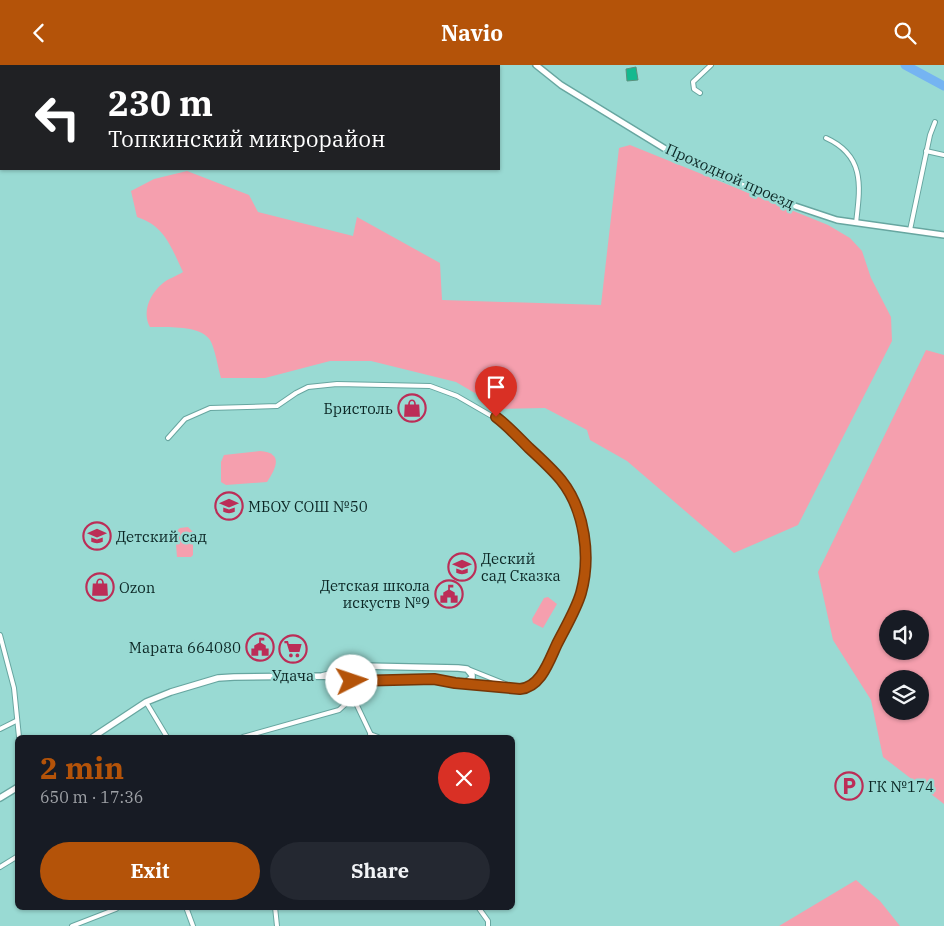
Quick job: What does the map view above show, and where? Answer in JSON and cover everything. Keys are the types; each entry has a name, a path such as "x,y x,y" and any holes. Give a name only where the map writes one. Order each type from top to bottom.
{"main road":[{"path":"96,735 146,703 171,692 218,678 322,676 352,679 434,679 464,684 472,678 467,669 361,666 322,676"},
{"path":"0,798 15,789"}],"street":[{"name":"Проходной проезд","path":"537,65 546,75 667,150 720,176 823,216 856,223 944,235"},
{"path":"545,65 546,75"},
{"path":"700,93 694,89 693,82 711,65"},
{"path":"910,230 926,151 935,122"},
{"path":"826,138 838,145 846,153 858,172 860,185 856,223"},
{"path":"926,151 944,155"},
{"path":"168,438 186,419 210,408 278,406 308,387 337,385 430,386 457,396 496,417 562,480 580,518 586,548 585,569 581,593 544,669 534,684 528,688 464,684"},
{"path":"0,635 14,689 19,735"},
{"path":"467,669 512,687"},
{"path":"352,679 353,697 371,735"},
{"path":"251,735 339,710 353,697"},
{"path":"146,703 166,735"},
{"path":"0,729 16,721"},
{"path":"0,867 15,858"},
{"path":"72,926 113,910"},
{"path":"187,910 193,926"},
{"path":"275,910 277,926"},
{"path":"480,910 488,921 488,926"}],"shaded area":[{"path":"630,145 828,225 850,238 862,251 871,278 891,317 892,341 798,525 734,553 627,461 590,440 587,430 545,408 502,409 456,382 371,361 330,361 265,378 221,378 213,348 210,340 205,335 191,329 150,327 148,322 148,304 157,288 183,272 171,246 161,232 147,221 137,217 131,191 154,179 187,171 249,195 258,212 353,236 357,217 440,263 442,300 601,305 619,148"},
{"path":"926,350 944,355 944,804 883,757 871,700 833,640 818,572"},
{"path":"260,451 268,452 275,458 276,462 267,482 226,485 221,482 221,462 224,455"},
{"path":"188,527 193,532 193,555 191,557 177,557 175,532 180,528"},
{"path":"548,597 557,604 543,628 533,623 532,619 544,598"},
{"path":"856,880 880,901 900,926 779,926"}],"building":[{"path":"636,67 638,80 627,81 626,69"}],"waterway":[{"path":"905,65 944,86"}],"place":[{"name":"Бристоль","path":"412,408"},
{"name":"МБОУ СОШ №50","path":"229,506"},
{"name":"Детский сад","path":"97,536"},
{"name":"Деский сад Сказка","path":"462,567"},
{"name":"Ozon","path":"100,587"},
{"name":"Детская школа искуств №9","path":"449,594"},
{"name":"Марата 664080","path":"260,647"},
{"name":"Удача","path":"293,649"},
{"name":"ГК №174","path":"849,786"}],"route":[{"path":"352,681 352,679 434,679 455,683 520,689 528,688 538,679 555,649 581,593 586,548 580,518 562,480 496,417"}]}
